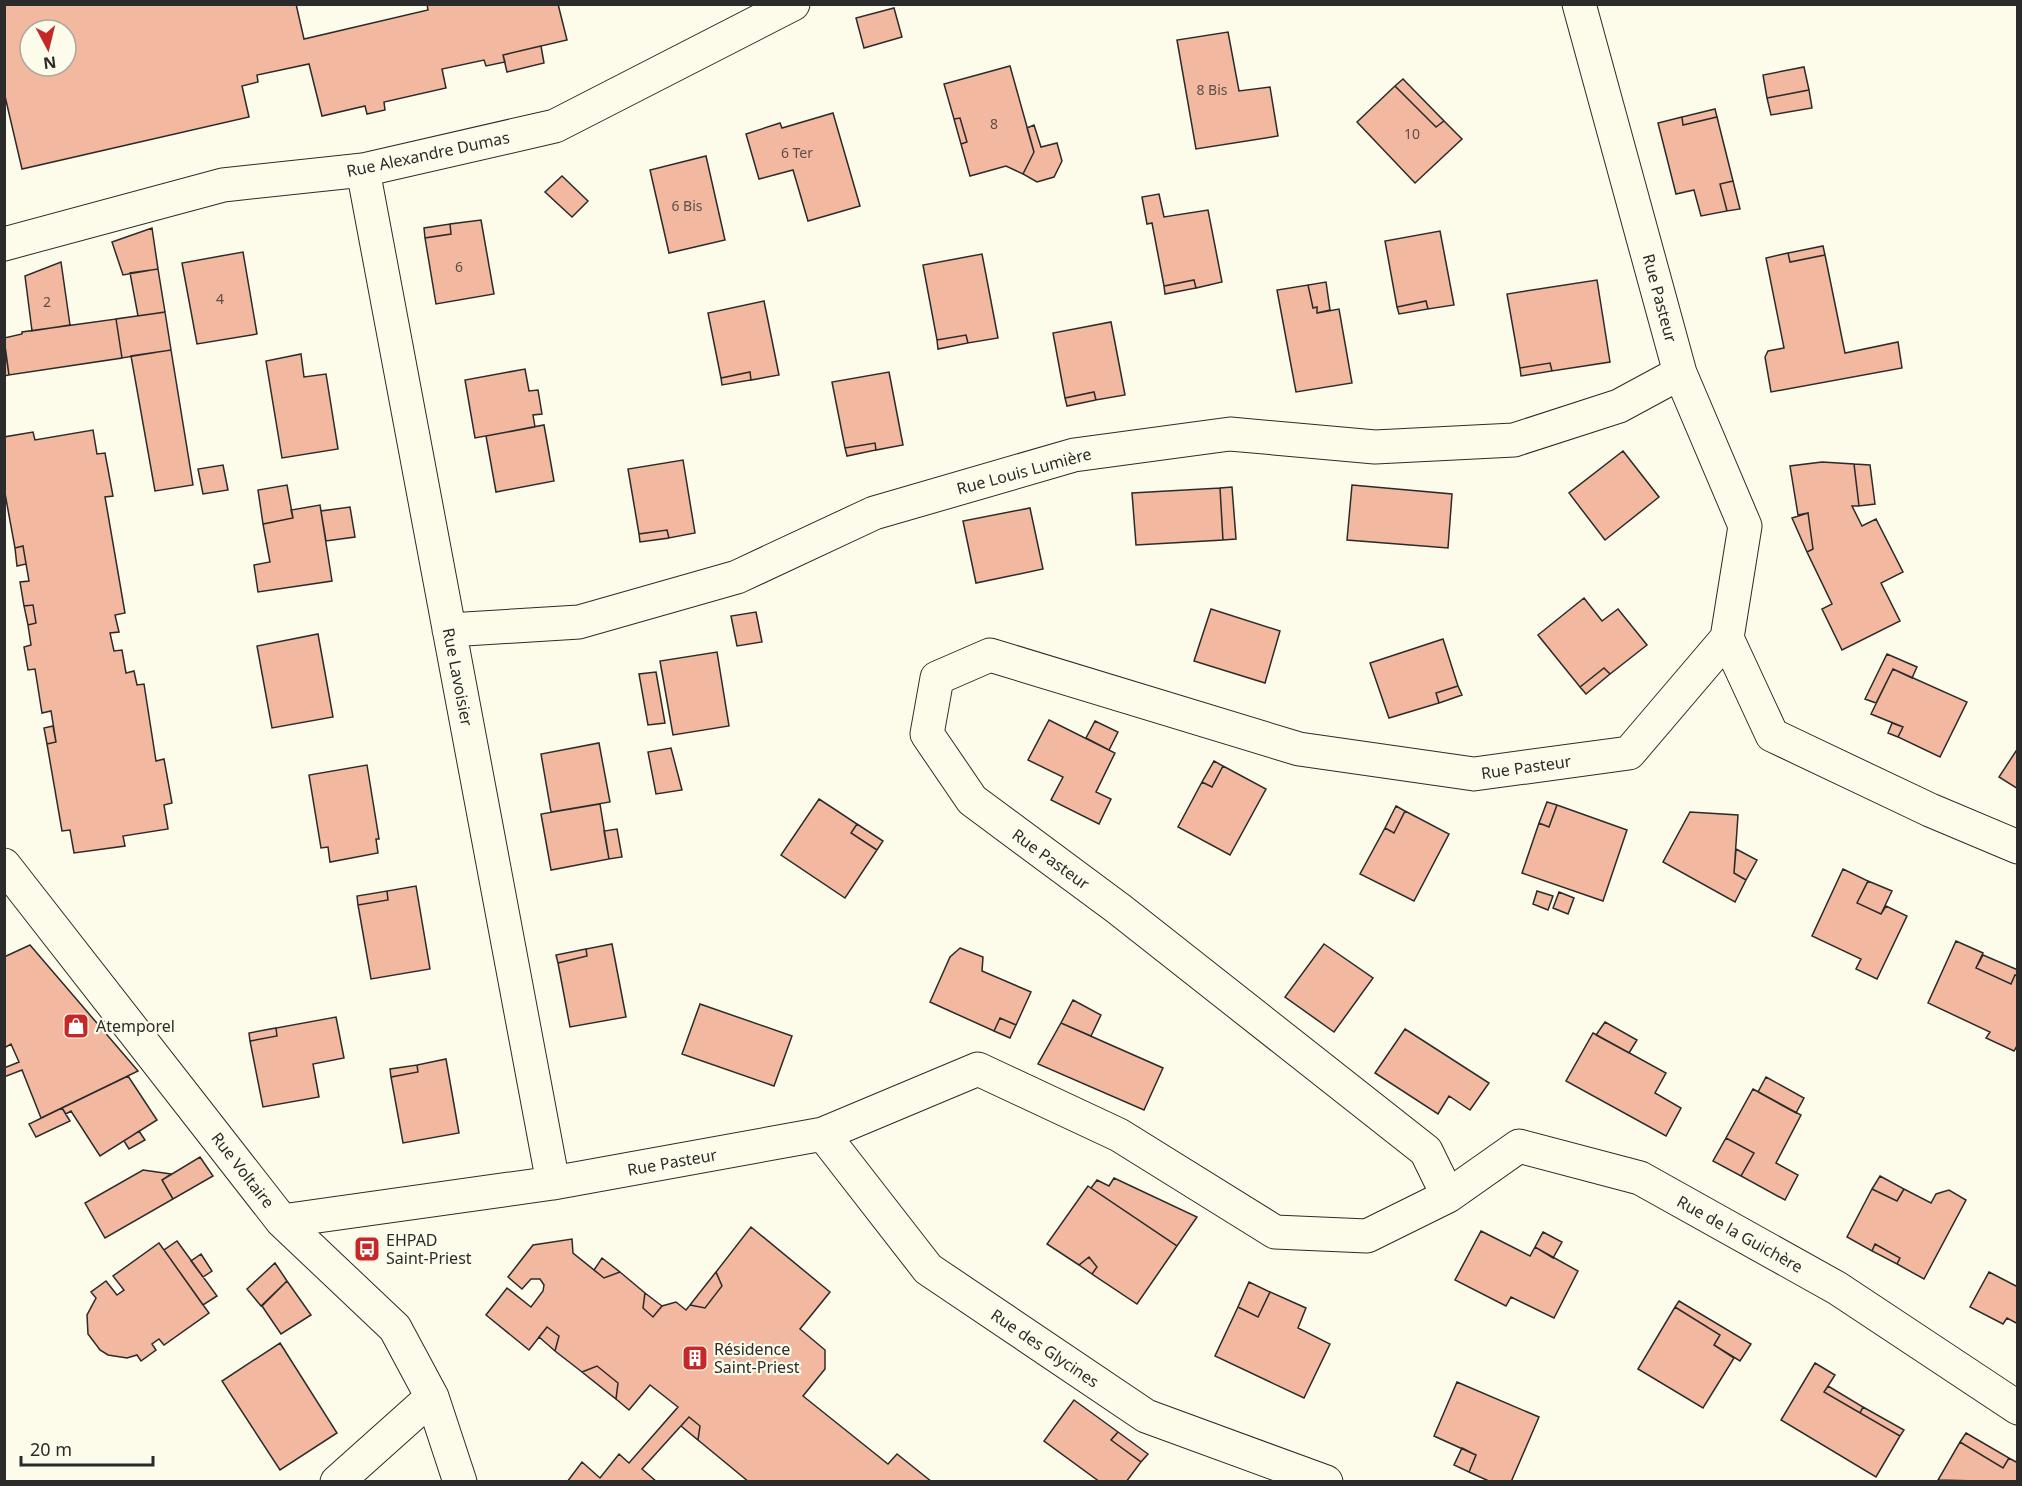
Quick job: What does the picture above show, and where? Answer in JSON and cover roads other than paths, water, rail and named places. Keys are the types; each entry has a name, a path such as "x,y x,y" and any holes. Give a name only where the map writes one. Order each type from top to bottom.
{"street":[{"name":"Rue Alexandre Dumas","path":"4,244 223,185 363,170 555,126 793,4"},
{"name":"Rue Pasteur","path":"282,1221 553,1183 823,1134 978,1070 1119,1135 1275,1232 1367,1236 1448,1196 1426,1151 1119,909 972,800 927,734 937,678 990,655 1299,748 1474,774 1629,753 1727,638 1745,526 1680,373 1579,4"},
{"name":"Rue Lavoisier","path":"363,170 553,1183"},
{"name":"Rue Louis Lumière","path":"449,630 579,622 737,577 873,513 1074,455 1230,434 1375,447 1514,440 1620,406 1680,373"},
{"path":"1727,638 1772,735 1930,810 2018,847"},
{"name":"Rue Voltaire","path":"4,865 282,1221 334,1267 395,1328 432,1398 460,1482"},
{"name":"Rue des Glycines","path":"823,1134 928,1269 1146,1416 1326,1482"},
{"name":"Rue de la Guichère","path":"1448,1196 1519,1146 1640,1178 1837,1288 2018,1408"},
{"path":"337,1482 432,1398"}],"place":[{"name":"Atemporel","path":"76,1026"},
{"name":"EHPAD Saint-Priest","path":"367,1249"},
{"name":"Résidence Saint-Priest","path":"695,1358"}]}
